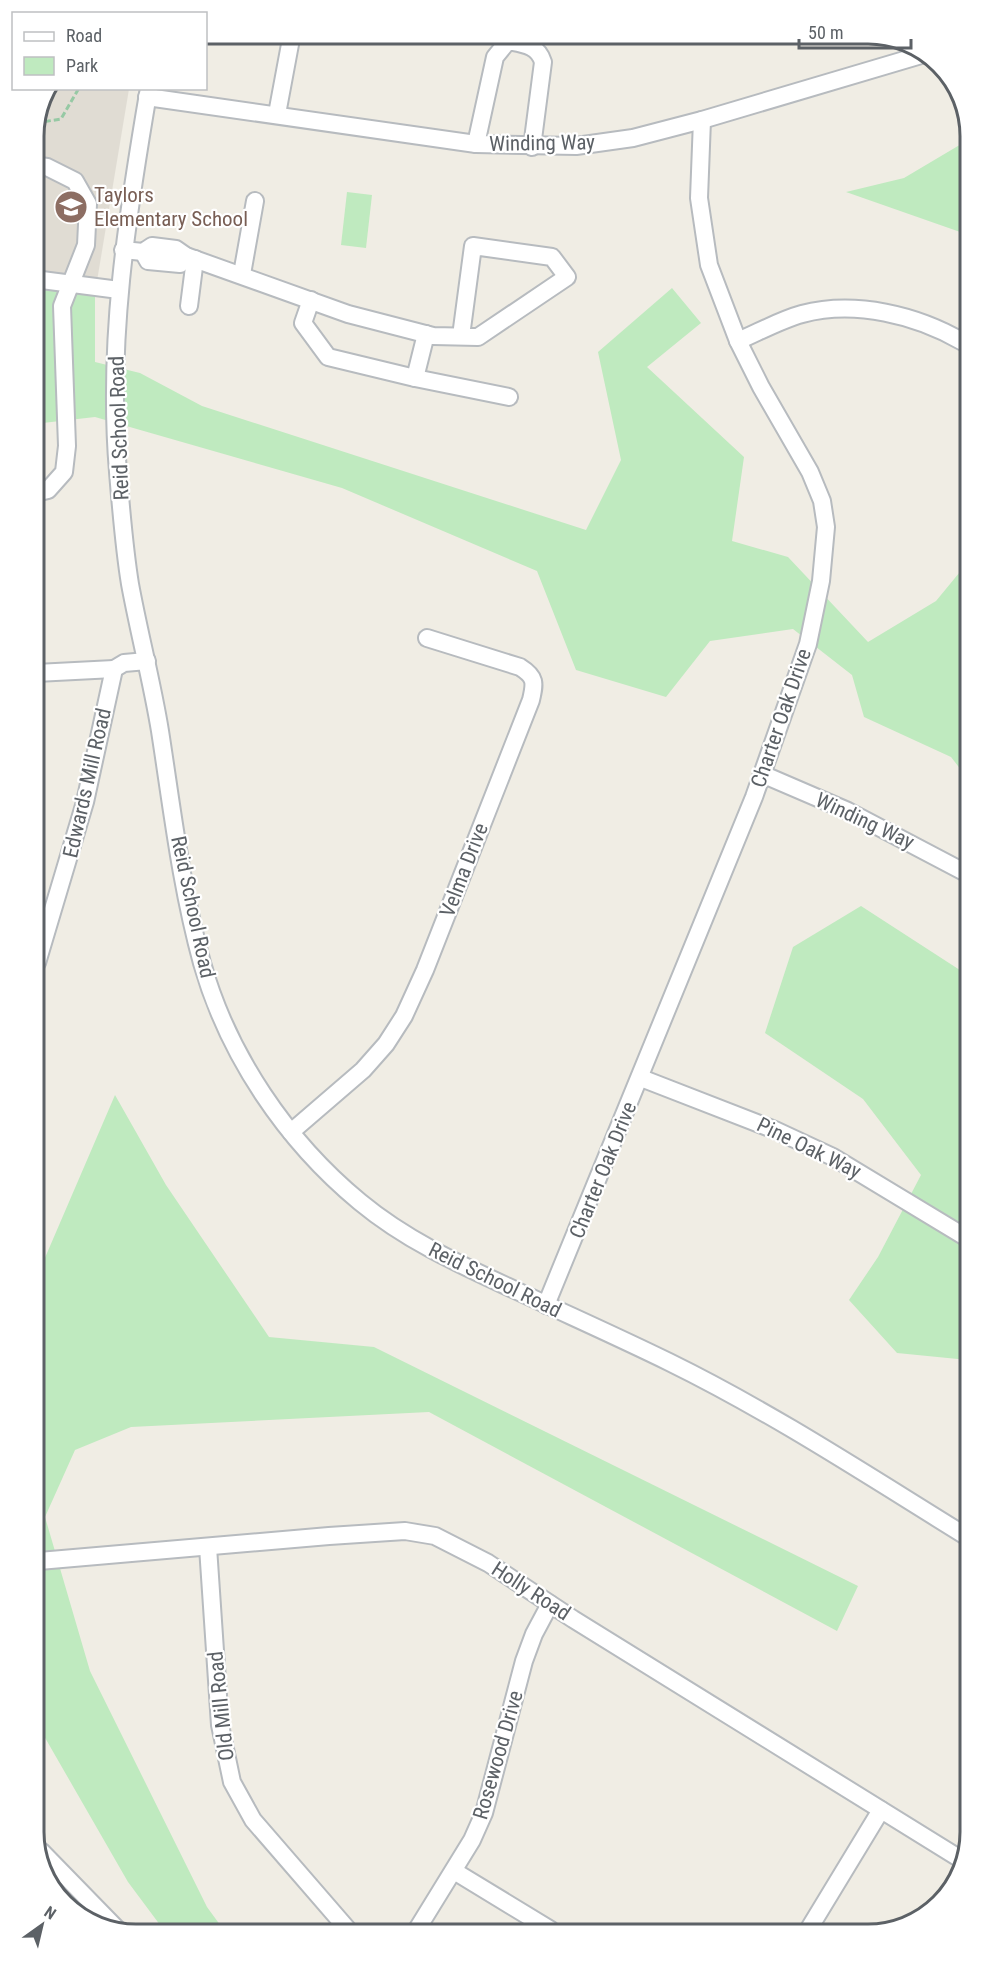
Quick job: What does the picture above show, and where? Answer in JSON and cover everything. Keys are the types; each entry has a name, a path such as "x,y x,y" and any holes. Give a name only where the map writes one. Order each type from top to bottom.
{"street":[{"path":"277,114 290,44"},
{"path":"476,144 495,57 506,44"},
{"path":"524,44 541,54 543,62 532,147"},
{"name":"Winding Way","path":"148,93 476,144 532,147 607,142 702,120 915,57"},
{"name":"Reid School Road","path":"148,93 123,250 119,290 114,389 118,472 130,582 147,661 189,910 203,966 219,1012 239,1054 269,1104 291,1132 334,1180 392,1226 450,1260 670,1362 750,1405 959,1532"},
{"name":"Charter Oak Drive","path":"546,1305 762,774 808,644 821,581 826,527 822,501 815,481 761,387 738,341 715,286 703,241 699,198 702,120"},
{"path":"44,167 75,181 88,204 86,245 62,306 67,446 64,472 44,490"},
{"path":"242,274 255,201"},
{"path":"123,250 143,252 152,246 176,249 191,258 242,274 348,314 426,334 478,337 567,277 552,256 474,246 461,336"},
{"path":"189,306 191,258"},
{"path":"44,280 119,290"},
{"path":"310,300 303,323 328,357 509,397"},
{"path":"738,341 792,317 838,309 876,311 912,319 959,340"},
{"path":"415,378 426,334"},
{"name":"Velma Drive","path":"291,1132 363,1070 386,1044 404,1016 426,970 531,700 534,679 526,670 427,638"},
{"path":"44,673 114,669 124,663 147,661"},
{"name":"Edwards Mill Road","path":"44,940 85,802 114,669"},
{"name":"Winding Way","path":"762,774 848,811 959,869"},
{"name":"Pine Oak Way","path":"640,1078 775,1130 833,1157 959,1233"},
{"name":"Holly Road","path":"44,1561 329,1536 421,1533 447,1541 488,1563 550,1604 956,1856"},
{"name":"Old Mill Road","path":"208,1547 220,1725 232,1782 254,1820 343,1923"},
{"name":"Rosewood Drive","path":"421,1923 454,1872 484,1813 524,1661 534,1634 550,1604"},
{"path":"812,1924 881,1810"},
{"path":"48,1859 108,1919"},
{"path":"454,1872 540,1924"}],"path":[{"path":"45,122 61,119 79,90"}],"shaded area":[{"name":"Taylors Elementary School","path":"56,90 129,90 95,293 44,286 44,129 50,100"}],"green space":[{"path":"959,145 959,232 846,192 904,178"},
{"path":"347,192 372,195 366,248 341,245"},
{"path":"44,286 95,293 95,362 140,373 202,406 586,530 621,460 598,352 672,288 701,323 647,367 744,457 732,541 788,557 868,642 936,601 959,573 959,767 951,757 864,717 852,675 793,629 710,641 666,697 576,670 537,571 342,488 95,417 44,423"},
{"path":"861,906 959,969 959,1359 897,1353 849,1300 878,1257 921,1175 863,1099 765,1033 793,947"},
{"path":"115,1095 166,1185 269,1337 374,1347 858,1586 837,1631 429,1412 131,1427 75,1450 45,1517 90,1671 207,1907 219,1923 159,1923 128,1882 44,1736 44,1260"}],"place":[{"name":"Taylors Elementary School","path":"71,207"}]}
